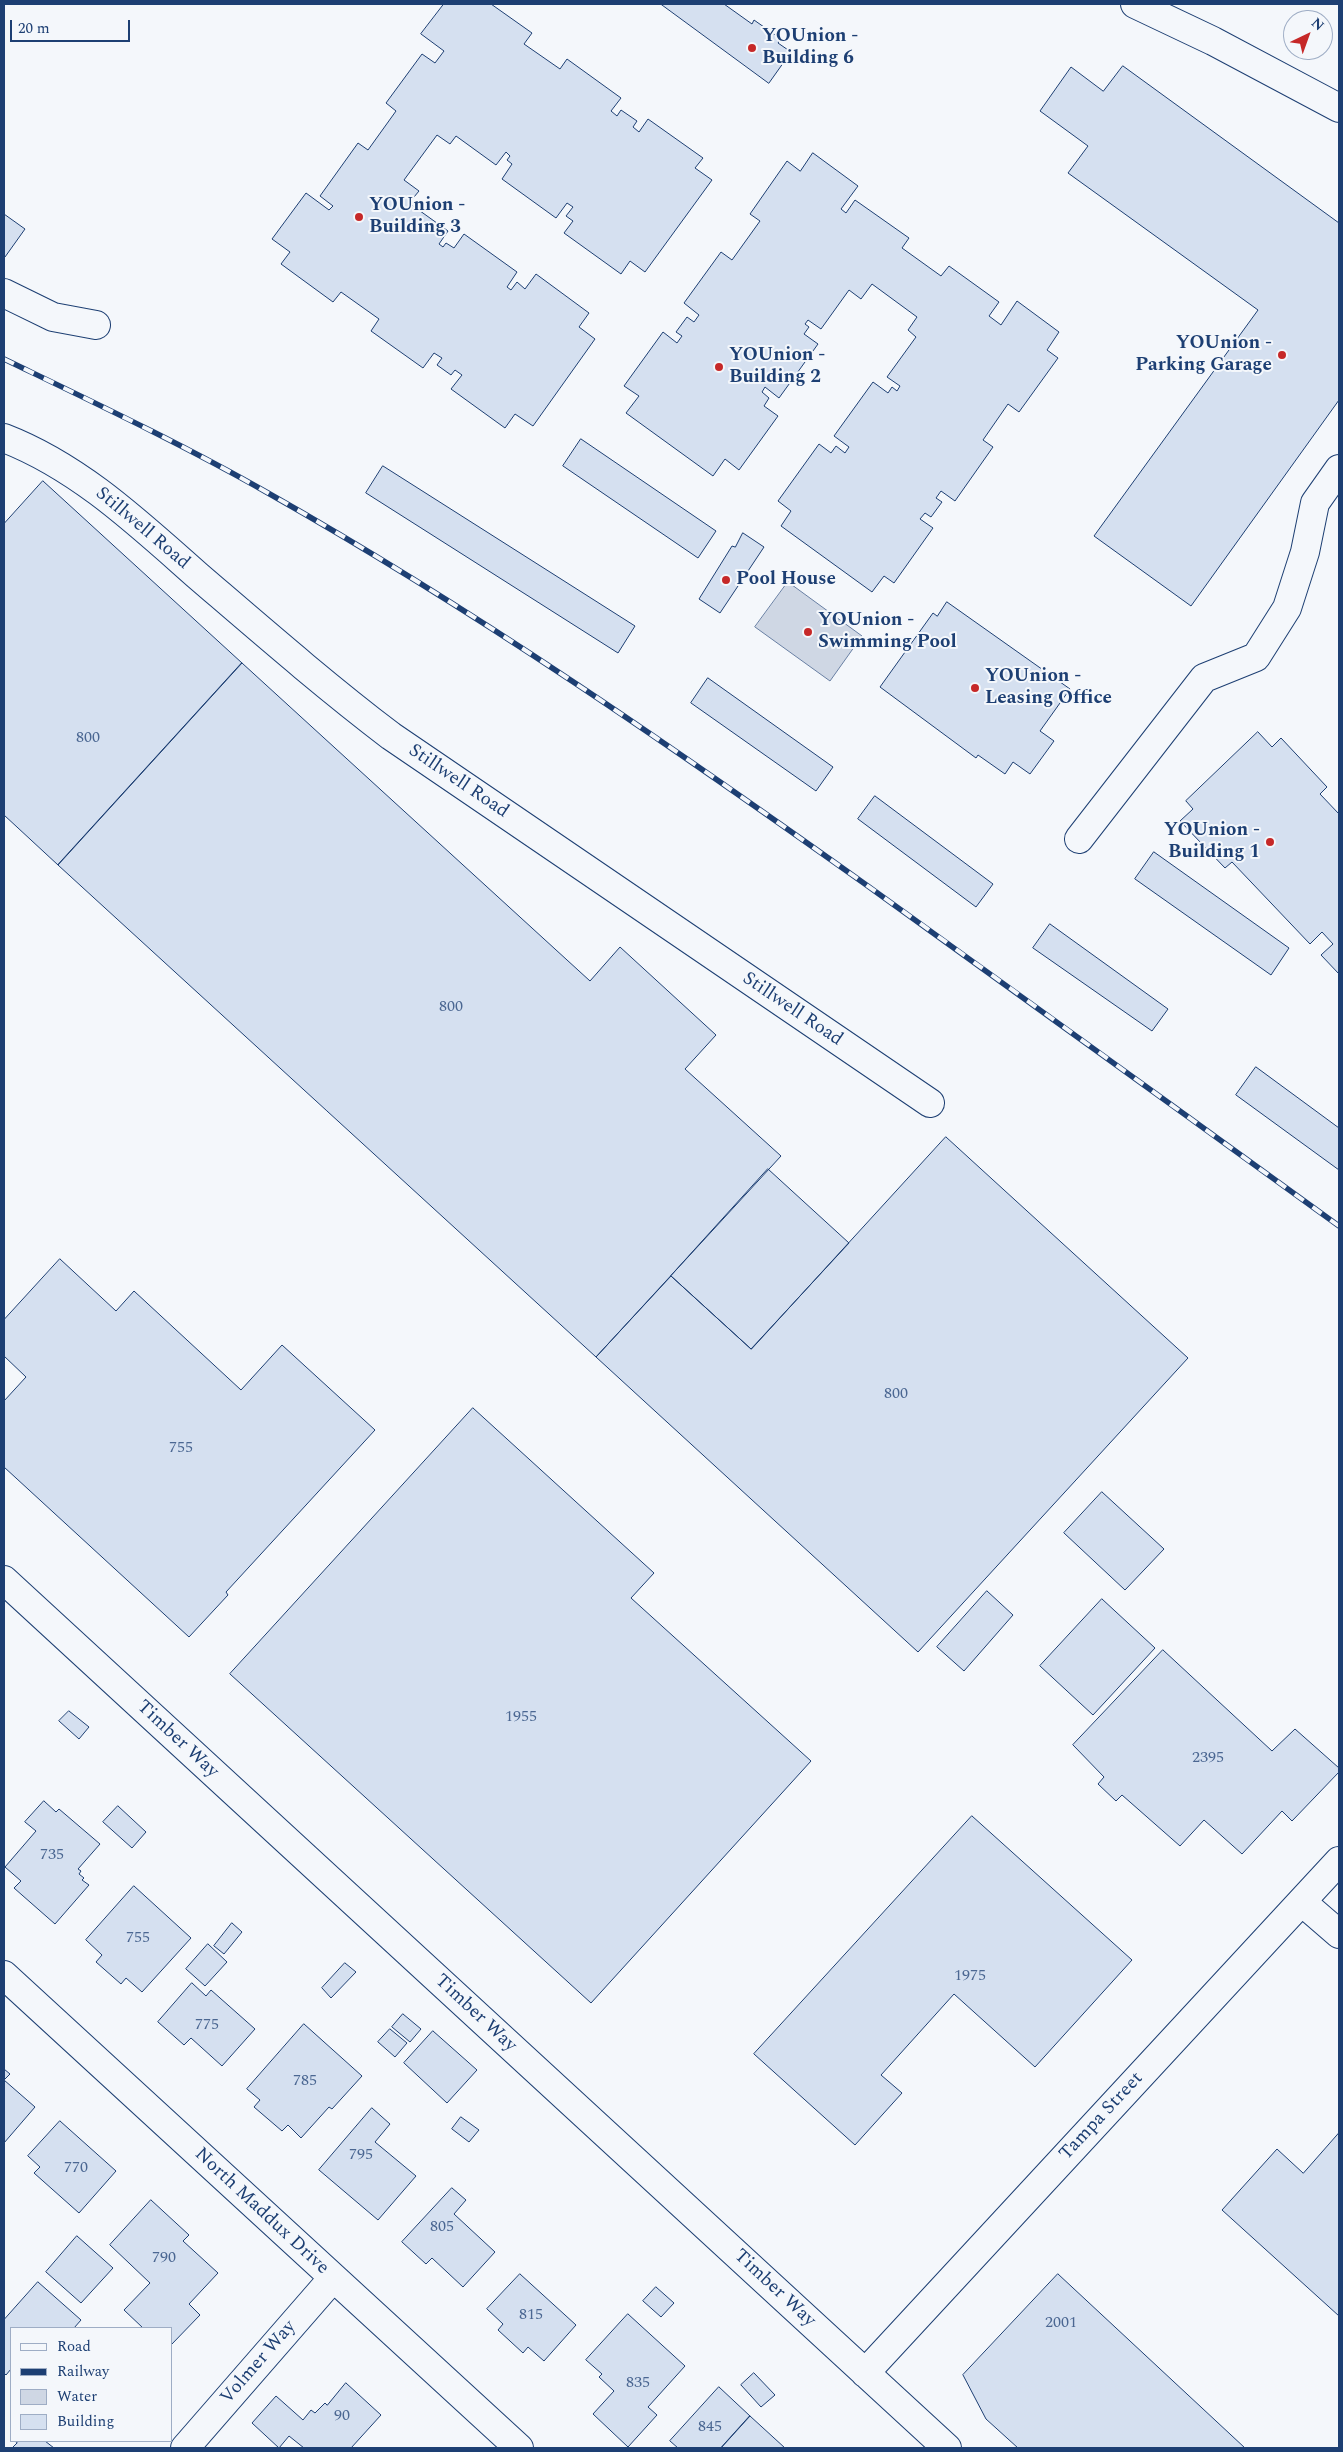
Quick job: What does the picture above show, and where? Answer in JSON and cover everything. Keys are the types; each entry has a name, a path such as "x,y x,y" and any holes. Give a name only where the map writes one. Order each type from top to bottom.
{"street":[{"path":"1135,4 1221,45 1339,108"},
{"path":"4,293 53,317 96,325"},
{"name":"Stillwell Road","path":"4,438 63,466 127,514 327,687 391,736 930,1103"},
{"path":"1079,839 1204,678 1256,657 1288,608 1305,552 1315,503 1339,470"},
{"name":"Timber Way","path":"4,1580 947,2448"},
{"name":"Tampa Street","path":"865,2373 1339,1861"},
{"path":"1302,1902 1339,1934"},
{"name":"North Maddux Drive","path":"4,1975 519,2448"},
{"name":"Volmer Way","path":"185,2448 333,2278"}],"water":[{"name":"YOUnion - Swimming Pool","path":"788,582 862,636 830,681 755,627"}],"building":[{"name":"YOUnion - Building 3","path":"444,4 491,4 532,33 524,44 560,69 567,59 621,98 611,111 617,116 621,110 637,121 633,127 639,132 648,119 703,158 695,168 712,180 645,272 630,261 621,274 564,233 573,221 566,216 573,207 567,203 556,218 502,179 512,164 507,160 510,156 506,152 496,165 456,136 450,144 437,135 404,180 419,191 409,203 448,231 439,244 443,247 446,243 454,248 464,234 517,272 507,287 511,290 517,282 525,289 536,274 589,313 579,327 595,339 533,426 515,414 505,428 451,389 462,375 455,370 451,375 437,365 442,358 434,353 423,368 371,331 379,319 341,292 333,302 281,264 290,252 272,239 306,193 329,210 333,206 320,196 358,143 368,150 396,111 386,103 422,54 435,63 444,51 421,34"},
{"name":"YOUnion - Building 6","path":"661,4 724,4 752,24 754,20 781,39 778,43 791,52 769,83"},
{"name":"YOUnion - Parking Garage","path":"1123,66 1339,223 1339,400 1191,606 1094,536 1258,310 1068,173 1088,146 1040,111 1071,67 1103,91"},
{"name":"YOUnion - Building 2","path":"813,153 858,186 841,209 846,213 855,200 909,238 902,248 941,276 949,266 999,302 989,316 1001,325 1017,301 1059,332 1047,350 1058,358 1019,412 1008,404 983,440 993,447 955,501 941,491 936,498 942,502 931,517 925,513 920,519 933,528 894,583 884,576 872,592 781,526 791,511 778,501 819,444 831,453 836,446 845,453 849,447 834,436 873,382 888,393 892,387 897,391 900,386 887,377 916,337 908,330 917,317 872,284 861,299 849,290 821,329 808,320 805,324 809,327 804,334 818,344 779,398 765,387 762,392 769,398 764,406 778,416 739,470 725,459 713,476 626,413 639,396 624,386 663,332 677,343 682,336 676,332 687,317 694,322 699,315 684,303 721,252 732,260 760,221 750,214 787,161 800,171"},
{"path":"4,214 25,229 5,257 4,256"},
{"path":"581,439 716,531 698,558 563,466"},
{"path":"383,466 635,626 618,653 366,493"},
{"path":"43,481 242,663 58,865 4,815 4,524"},
{"name":"Pool House","path":"743,533 764,547 720,613 699,599 732,546 735,547"},
{"name":"YOUnion - Leasing Office","path":"947,602 1070,689 1040,731 1054,741 1030,774 1013,762 1005,774 978,755 976,758 880,687 933,613 937,616"},
{"path":"242,663 590,981 620,947 716,1035 685,1069 781,1156 596,1357 58,865"},
{"path":"708,678 833,767 816,791 691,703"},
{"name":"YOUnion - Building 1","path":"1258,732 1272,747 1281,738 1327,787 1320,794 1339,814 1339,974 1321,955 1333,944 1322,932 1310,944 1232,862 1225,868 1180,821 1193,809 1186,801"},
{"path":"875,796 993,884 976,907 858,819"},
{"path":"1154,852 1289,948 1271,975 1135,879"},
{"path":"1050,924 1168,1009 1152,1031 1033,948"},
{"path":"1256,1067 1339,1128 1339,1170 1236,1095"},
{"path":"946,1137 1188,1358 918,1652 596,1357 671,1276 751,1349"},
{"path":"768,1169 849,1243 751,1349 671,1276"},
{"path":"60,1259 116,1311 134,1291 241,1390 282,1345 375,1430 226,1592 228,1595 189,1637 4,1467 4,1401 26,1377 4,1356 4,1320"},
{"path":"473,1408 654,1573 631,1598 811,1761 591,2003 230,1674"},
{"path":"1102,1492 1164,1549 1125,1590 1064,1533"},
{"path":"987,1591 1013,1615 964,1671 937,1647"},
{"path":"1102,1599 1155,1648 1093,1715 1040,1666"},
{"path":"1163,1650 1272,1751 1295,1729 1339,1768 1339,1772 1292,1821 1282,1811 1242,1854 1204,1820 1180,1846 1122,1795 1116,1801 1098,1784 1104,1777 1073,1745"},
{"path":"69,1711 89,1727 79,1739 59,1721"},
{"path":"44,1801 56,1812 59,1809 100,1844 78,1869 81,1871 79,1874 84,1878 82,1880 89,1885 55,1924 14,1888 21,1881 5,1867 36,1831 25,1822"},
{"path":"118,1806 146,1832 132,1848 103,1822"},
{"path":"972,1816 1132,1960 1035,2067 954,1994 881,2075 902,2093 855,2145 754,2054"},
{"path":"134,1886 191,1938 142,1992 126,1978 121,1984 96,1962 102,1955 86,1940"},
{"path":"232,1923 242,1932 224,1954 214,1946"},
{"path":"208,1944 227,1962 205,1986 186,1969"},
{"path":"345,1963 356,1972 331,1998 322,1988"},
{"path":"192,1983 206,1996 211,1990 255,2029 222,2066 191,2038 184,2045 158,2022"},
{"path":"403,2014 421,2029 410,2042 392,2027"},
{"path":"304,2024 362,2076 332,2109 329,2107 301,2138 288,2125 282,2131 254,2107 260,2100 247,2089"},
{"path":"390,2029 407,2043 395,2057 378,2042"},
{"path":"433,2031 477,2070 447,2103 404,2063"},
{"path":"4,2069 10,2074 4,2080"},
{"path":"4,2080 35,2107 4,2143"},
{"path":"372,2108 390,2124 375,2142 416,2176 378,2220 319,2170"},
{"path":"461,2117 479,2130 469,2142 452,2129"},
{"path":"60,2121 116,2171 79,2213 34,2173 40,2167 28,2156"},
{"path":"1339,2133 1339,2316 1222,2210 1277,2149 1303,2173"},
{"path":"452,2188 466,2200 454,2214 495,2252 463,2287 432,2258 426,2264 402,2242"},
{"path":"151,2200 189,2235 183,2241 218,2273 189,2304 200,2315 172,2344 172,2327 142,2327 124,2310 150,2283 110,2245"},
{"path":"77,2236 113,2268 81,2303 46,2272"},
{"path":"520,2274 576,2325 544,2361 528,2347 523,2353 498,2330 503,2324 487,2309"},
{"path":"1058,2274 1245,2448 1018,2448 986,2419 963,2375"},
{"path":"38,2282 81,2320 75,2327 10,2327 10,2370 6,2375 4,2373 4,2320"},
{"path":"656,2287 674,2303 661,2317 643,2301"},
{"path":"628,2314 685,2366 648,2407 657,2415 628,2447 593,2414 614,2391 599,2377 602,2374 586,2360"},
{"path":"754,2373 775,2395 761,2407 741,2385"},
{"path":"346,2383 381,2415 351,2448 304,2448 289,2436 279,2448 252,2423 276,2396 303,2420 311,2410 315,2413 325,2403 327,2405"},
{"path":"719,2387 750,2416 721,2448 678,2448 670,2441"},
{"path":"750,2416 785,2448 721,2448"},
{"path":"46,2442 54,2448 12,2448 17,2443"}],"railway":[{"path":"4,359 236,475 345,538 497,632 645,730 792,832 1339,1226"}],"place":[{"name":"YOUnion - Building 6","path":"752,48"},
{"name":"YOUnion - Building 3","path":"359,217"},
{"name":"YOUnion - Parking Garage","path":"1282,355"},
{"name":"YOUnion - Building 2","path":"719,367"},
{"name":"Pool House","path":"726,580"},
{"name":"YOUnion - Swimming Pool","path":"808,632"},
{"name":"YOUnion - Leasing Office","path":"975,688"},
{"name":"YOUnion - Building 1","path":"1270,842"}]}
